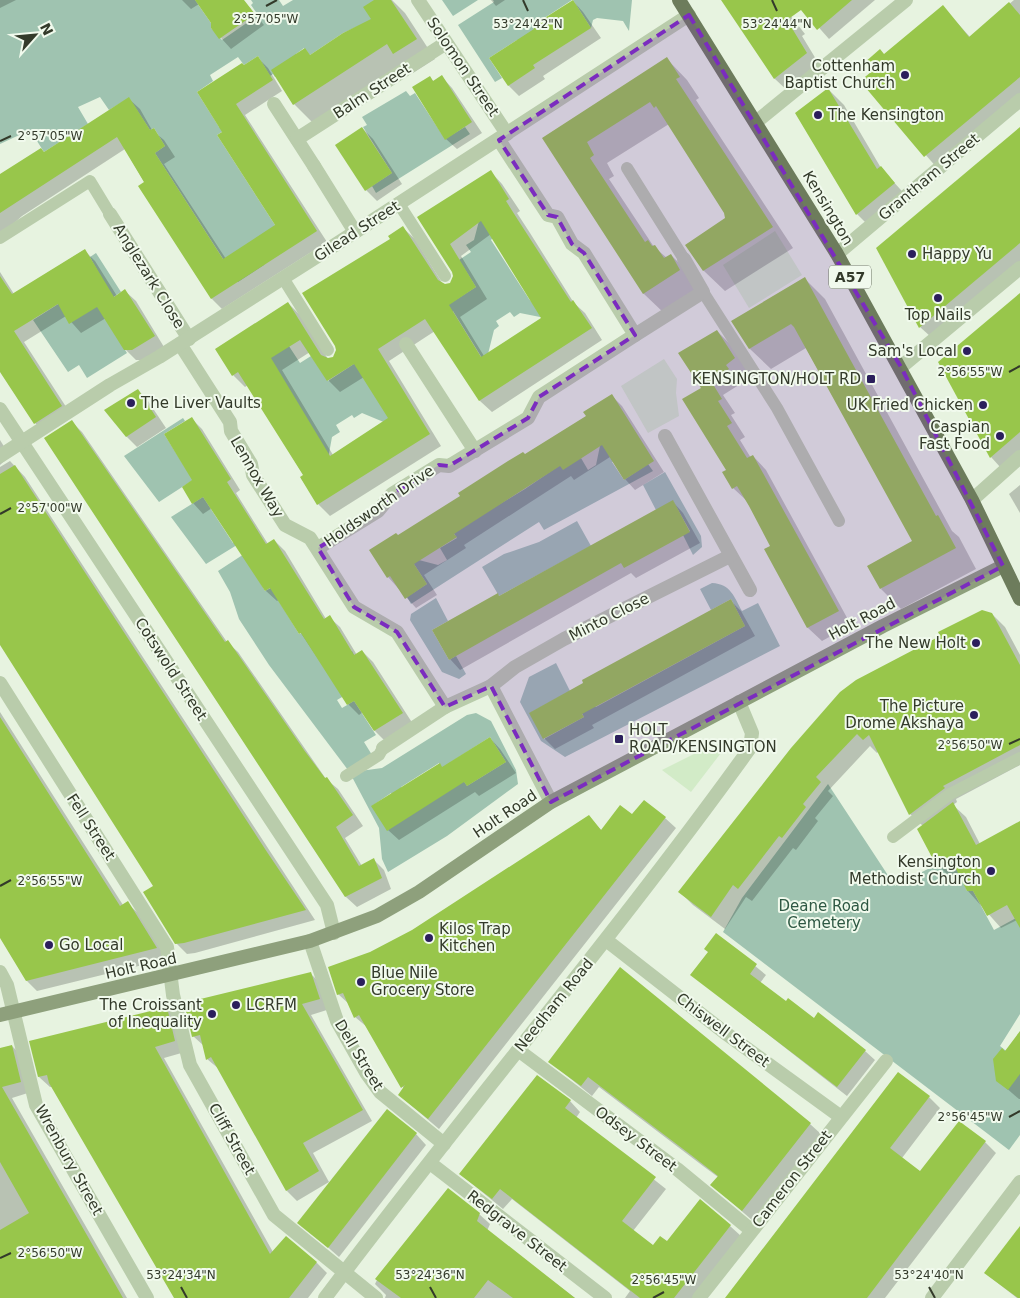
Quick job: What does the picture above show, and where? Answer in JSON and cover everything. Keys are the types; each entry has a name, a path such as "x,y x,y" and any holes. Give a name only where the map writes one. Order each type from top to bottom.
{"main road":[{"name":"Kensington","path":"679,0 837,254 901,367 972,500 1020,599"},
{"name":"Holt Road","path":"0,1015 172,975 334,934 376,916 419,892 552,802 739,702 1003,566"}],"street":[{"name":"Solomon Street","path":"418,0 503,137"},
{"path":"756,122 906,0"},
{"name":"Gilead Street","path":"0,456 110,385 184,341 356,232 689,15"},
{"name":"Balm Street","path":"297,140 446,43"},
{"name":"Grantham Street","path":"837,254 1020,100"},
{"path":"274,104 356,232"},
{"path":"503,137 548,215 557,217 572,244 584,252 635,335"},
{"name":"Anglezark Close","path":"110,214 184,341"},
{"path":"684,259 703,292"},
{"path":"901,367 1020,268"},
{"name":"Holdsworth Drive","path":"318,548 378,510 392,494 438,464 449,466 528,418 539,398 703,292"},
{"name":"Lennox Way","path":"184,341 230,422 231,431 252,464 253,475 285,526 310,538 354,607 397,632 444,707"},
{"path":"406,344 475,451"},
{"name":"Cotswold Street","path":"0,408 327,905 334,934"},
{"path":"665,436 750,590"},
{"path":"972,500 1020,457"},
{"name":"Minto Close","path":"383,748 444,707 492,686 516,667 582,630 730,556"},
{"name":"Fell Street","path":"0,684 167,948 172,975"},
{"path":"492,686 552,802"},
{"name":"Needham Road","path":"325,1298 606,940 750,748 752,733 739,702"},
{"name":"Dell Street","path":"310,940 336,1021 367,1074 380,1092 444,1144"},
{"name":"Chiswell Street","path":"606,940 724,1032 841,1117"},
{"name":"Wrenbury Street","path":"0,972 7,985 36,1105 147,1298"},
{"name":"Cliff Street","path":"172,975 173,995 190,1064 274,1215 376,1298"},
{"name":"Odsey Street","path":"518,1050 677,1170 751,1230"},
{"name":"Cameron Street","path":"699,1298 886,1061"},
{"name":"Redgrave Street","path":"430,1163 605,1298"},
{"path":"932,1298 1020,1182"}],"lane":[{"path":"627,168 684,259"},
{"path":"0,238 90,181 110,214"},
{"path":"399,204 445,276"},
{"path":"283,278 328,350"},
{"path":"703,292 777,408 839,521"},
{"path":"346,776 379,755 383,748"},
{"path":"893,837 950,794 1020,758"}],"highlighted area":[{"path":"689,15 901,367 1003,566 551,802 491,686 445,707 397,632 354,607 318,548 378,511 392,494 439,465 449,466 528,418 539,397 635,335 584,253 572,244 557,217 548,215 499,140"}],"green space":[{"path":"0,0 195,0 211,23 211,28 222,40 258,15 251,5 253,3 251,0 279,0 283,6 293,0 374,0 372,20 343,33 310,55 304,48 296,54 300,61 275,77 273,74 270,76 258,56 244,65 238,57 210,75 213,81 197,92 219,127 242,119 217,135 275,225 264,265 238,282 155,153 165,146 154,128 150,130 129,98 109,110 100,97 78,107 88,124 44,152 30,130 0,144"},
{"path":"442,0 478,0 453,16"},
{"path":"493,0 572,0 532,26 547,50 531,60 517,40 489,58 502,78 495,82 458,25 494,2"},
{"path":"573,0 632,0 629,31 623,21 597,18 593,20 591,28"},
{"path":"406,91 410,96 415,93 445,139 465,127 470,134 376,193 372,186 392,173 363,127 367,125 362,117"},
{"path":"480,217 495,235 491,240 529,299 545,318 520,313 514,317 510,312 496,321 499,326 494,330 488,354 482,358 453,311 360,331 390,420 386,423 362,413 354,418 352,415 336,425 340,432 332,437 328,459 263,357 285,340 300,363 311,356 328,381 360,360 342,332 443,308 476,287 459,260 471,252 466,245 474,240"},
{"path":"96,253 121,292 98,307 127,353 87,378 79,365 68,372 33,320 101,277 90,257"},
{"path":"183,418 185,421 164,434 193,480 159,502 124,456"},
{"path":"601,441 617,459 612,462 624,480 648,464 653,471 544,530 539,522 411,604 407,597 427,584 412,561 415,559 438,565 447,560 440,548 457,538 453,532 525,489 560,465 581,458 588,470 596,465"},
{"path":"665,472 701,536 702,547 693,555 683,535 690,531 673,501 656,510 643,485"},
{"path":"203,497 233,543 256,529 258,532 206,564 171,517"},
{"path":"577,521 591,546 499,596 482,567 504,554 539,542"},
{"path":"264,541 260,582 265,591 271,588 299,634 302,633 324,668 352,651 354,655 349,693 337,700 342,708 354,701 376,735 364,742 372,755 348,770 269,665 239,619 230,592 218,571"},
{"path":"712,583 728,589 742,611 758,603 780,646 565,757 541,741 520,702 529,677 556,663 570,691 530,713 544,739 584,717 572,695 596,707 745,626 731,599 711,610 700,589"},
{"path":"436,598 448,621 432,630 449,660 456,656 466,674 459,679 442,672 410,620 411,614"},
{"path":"476,713 491,721 516,770 518,784 447,836 388,872 382,859 379,828 351,775 360,771 382,768 467,715","holes":["490,737 506,762 467,786 451,762","439,763 455,787 401,788","391,793 407,818 372,806"]},
{"name":"Deane Road Cemetery","path":"828,784 895,886 953,856 967,891 973,891 994,930 1020,916 1020,1014 1000,1046 1020,1062 1020,1135 1009,1150 723,932 742,898"}],"shaded area":[{"path":"775,231 802,275 749,308 723,265"},
{"path":"664,359 677,379 676,393 679,416 648,433 621,386"},
{"path":"716,743 724,749 691,792 662,770"}],"building":[{"path":"195,0 244,0 255,14 219,39 211,28 211,23"},
{"path":"374,0 391,0 417,39 393,54 387,44 293,105 271,70 305,48 310,55 343,33 371,19 363,7"},
{"path":"573,0 591,28 533,65 535,68 508,86 489,58 534,29 532,26"},
{"path":"721,0 852,0 817,30 801,10 787,20 807,53 774,79"},
{"path":"1009,2 1020,15 1020,77 924,157 860,81 871,72 864,63 880,49 884,54 943,5 969,37"},
{"path":"258,56 273,80 236,104 317,231 211,299 138,186 144,182 117,137 0,213 0,174 41,148 44,152 129,97 150,130 154,128 165,146 155,153 223,259 275,225 217,135 222,132 197,92 242,63 244,65"},
{"path":"667,57 680,77 676,79 773,227 703,271 685,245 725,218 724,213 656,106 654,108 650,102 587,142 594,155 590,158 645,242 648,240 652,246 655,245 664,258 671,254 680,270 643,294 542,138"},
{"path":"442,75 472,122 445,140 412,87 430,76 433,81"},
{"path":"828,88 877,169 881,166 895,183 856,215 795,113"},
{"path":"362,127 392,173 365,191 335,145"},
{"path":"1020,127 1020,243 919,328 876,248"},
{"path":"491,170 509,199 506,201 518,220 571,302 573,300 592,328 479,401 425,319 378,349 430,434 317,505 300,477 303,475 238,372 232,376 215,349 288,302 321,355 328,358 333,357 336,350 335,346 302,293 390,239 388,236 403,226 438,280 445,284 450,283 453,276 452,272 417,217","holes":["481,221 541,318 481,357 449,305 476,287 450,244","300,340 327,381 354,364 388,418 330,456 271,358"]},
{"path":"85,249 114,297 125,289 155,336 132,350 124,350 97,307 69,324 58,304 14,331 62,406 34,424 0,372 0,276 12,294"},
{"path":"805,277 936,516 938,515 956,548 880,589 867,566 912,541 794,327 791,324 749,349 731,321"},
{"path":"1020,293 1020,432 990,458 938,362"},
{"path":"717,330 735,358 726,365 729,369 711,381 722,399 718,401 732,423 727,426 747,458 753,455 839,611 807,628 764,549 770,546 749,506 737,486 732,489 722,472 726,470 682,399 701,388 678,353"},
{"name":"The Liver Vaults","path":"138,389 156,417 126,437 104,410"},
{"path":"612,394 654,461 624,480 602,445 563,470 560,466 454,534 457,537 414,564 427,584 405,599 390,576 387,578 369,550 396,533 398,535 460,496 458,493 508,461 523,452 525,454 586,416 583,412"},
{"path":"192,417 231,479 227,482 266,544 274,539 324,619 330,615 354,655 362,650 403,713 374,731 354,701 347,705 270,588 265,591 203,497 192,504 182,487 192,480 164,434"},
{"path":"72,420 225,642 228,640 304,750 325,778 327,777 353,815 336,827 359,866 374,858 382,878 345,897 44,438"},
{"path":"15,465 306,910 175,944 143,892 153,886 0,645 0,474"},
{"path":"673,500 690,532 624,568 621,563 449,660 432,630 498,593 499,596"},
{"path":"731,599 745,626 582,714 584,717 543,739 529,713 583,683 582,680"},
{"path":"982,610 992,613 1020,665 1020,745 943,786 945,788 909,815 869,735 863,740 857,734 816,777 821,782 803,804 806,807 782,838 779,836 738,889 733,885 711,917 678,892 791,748 840,692 856,680 940,636 938,632"},
{"path":"0,717 120,906 128,901 157,948 26,981 0,938"},
{"path":"490,737 506,762 467,786 464,782 387,831 371,806 440,763 442,767"},
{"path":"644,800 666,817 428,1119 398,1095 405,1085 401,1088 359,1015 354,1018 343,993 337,995 328,967 370,952 412,930 589,815 601,830 620,805 632,814"},
{"path":"953,802 976,845 1020,821 1020,928 1007,905 987,916 973,891 967,891 950,857 936,865 917,829"},
{"path":"716,933 757,964 750,974 786,1001 788,998 814,1018 818,1012 866,1050 837,1087 690,975 708,952 704,949"},
{"path":"620,967 811,1123 742,1211 710,1185 718,1176 691,1155 588,1077 581,1086 548,1062"},
{"path":"311,972 320,999 302,1004 363,1110 303,1143 319,1171 286,1191 211,1057 206,1060 200,1035 192,1037 184,1003"},
{"path":"167,1007 175,1041 155,1047 270,1254 286,1236 317,1262 289,1298 174,1298 49,1083 47,1075 38,1077 29,1041"},
{"path":"1020,1031 1020,1074 1008,1090 996,1081 993,1059 1002,1048 1005,1051"},
{"path":"12,1045 21,1082 2,1087 123,1298 0,1298 0,1230 29,1213 0,1162 0,1048"},
{"path":"898,1072 930,1096 890,1148 920,1171 959,1121 986,1141 867,1298 725,1298"},
{"path":"537,1075 571,1100 565,1108 656,1177 622,1221 653,1245 660,1236 667,1241 700,1199 731,1225 674,1298 640,1298 500,1189 492,1199 459,1174"},
{"path":"387,1109 417,1133 328,1248 297,1223"},
{"path":"448,1188 480,1213 477,1221 575,1298 513,1298 488,1280 474,1298 401,1298 375,1279"},
{"path":"1020,1226 1020,1298 1018,1298 984,1273"}],"place":[{"name":"Cottenham Baptist Church","path":"905,75"},
{"name":"The Kensington","path":"818,115"},
{"name":"Happy Yu","path":"912,254"},
{"name":"Top Nails","path":"938,298"},
{"name":"Sam's Local","path":"967,351"},
{"name":"KENSINGTON/HOLT RD","path":"871,379"},
{"name":"The Liver Vaults","path":"131,403"},
{"name":"UK Fried Chicken","path":"983,405"},
{"name":"Caspian Fast Food","path":"1000,436"},
{"name":"The New Holt","path":"976,643"},
{"name":"The Picture Drome Akshaya","path":"974,715"},
{"name":"HOLT ROAD/KENSINGTON","path":"619,739"},
{"name":"Kensington Methodist Church","path":"991,871"},
{"name":"Kilos Trap Kitchen","path":"429,938"},
{"name":"Go Local","path":"49,945"},
{"name":"Blue Nile Grocery Store","path":"361,982"},
{"name":"LCRFM","path":"236,1005"},
{"name":"The Croissant of Inequality","path":"212,1014"}]}
